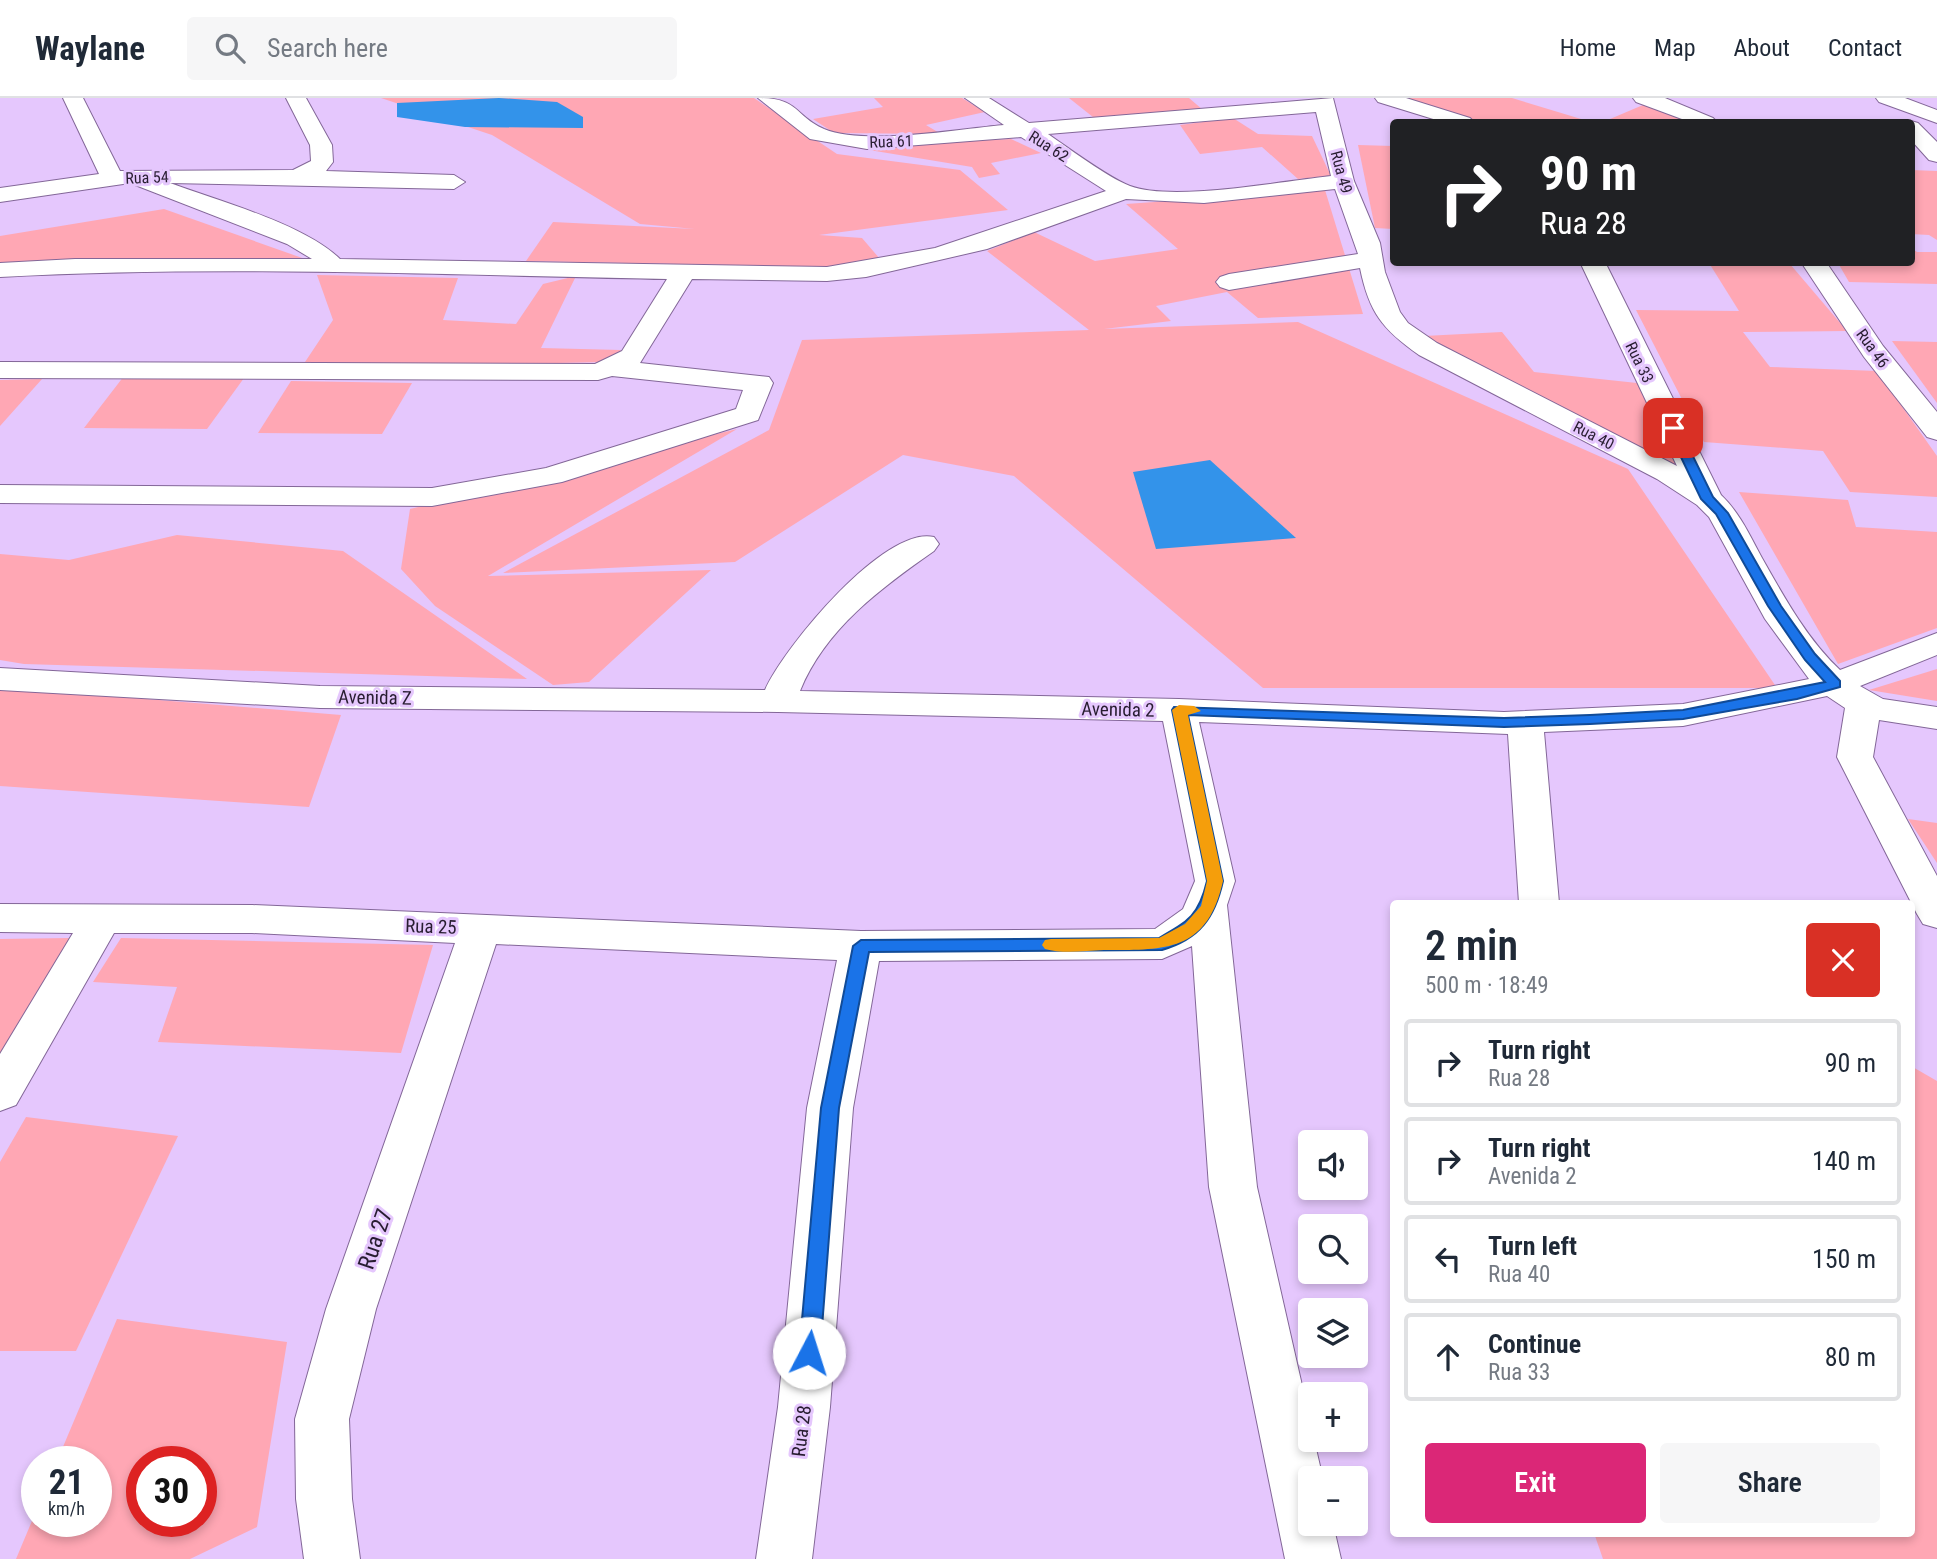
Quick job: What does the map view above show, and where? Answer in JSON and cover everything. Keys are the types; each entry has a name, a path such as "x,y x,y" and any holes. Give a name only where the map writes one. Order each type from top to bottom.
{"street":[{"path":"73,98 122,177 295,239 317,250 333,265"},
{"path":"296,98 321,145 322,162 317,169 296,177"},
{"name":"Rua 61","path":"768,98 818,134 853,142 918,141 1026,132 1324,101"},
{"name":"Rua 62","path":"975,98 1124,192"},
{"path":"1385,98 1453,119"},
{"path":"1643,98 1699,119"},
{"path":"1884,98 1937,117"},
{"path":"1884,98 1903,119"},
{"name":"Rua 49","path":"1324,101 1343,181 1377,249"},
{"path":"1915,131 1937,155"},
{"name":"Rua 54","path":"0,195 122,177 296,177 454,183"},
{"path":"0,270 75,266 333,265 827,274 909,264 989,242 1124,192 1144,197 1184,197 1343,181"},
{"path":"1229,282 1377,249"},
{"name":"Rua 40","path":"1377,249 1387,312 1408,336 1668,473 1708,499 1722,513 1795,636 1850,694"},
{"name":"Rua 33","path":"1594,266 1708,499"},
{"name":"Rua 46","path":"1815,266 1873,351 1937,431"},
{"path":"611,368 623,363 639,347 684,272"},
{"path":"0,370 567,373 611,368 759,383 748,414 551,476 432,497 0,494"},
{"path":"764,701 802,650 881,572 923,544"},
{"name":"Avenida 2","path":"764,701 1179,710 1525,722 1683,715 1797,695 1850,694 1937,643"},
{"name":"Avenida Z","path":"0,680 320,697 764,701"},
{"path":"1937,718 1850,694 1855,757 1937,914"},
{"path":"1179,710 1215,881 1209,908 1233,1187 1313,1559"},
{"path":"1525,722 1539,900"},
{"path":"861,946 1162,944 1191,928 1209,908"},
{"name":"Rua 25","path":"0,918 252,919 861,946"},
{"path":"0,1093 102,918"},
{"name":"Rua 27","path":"332,1559 324,1499 322,1419 351,1309 481,928"},
{"name":"Rua 28","path":"784,1559 804,1407 830,1108 861,946"}],"shaded area":[{"path":"381,98 754,98 837,154 960,170 1008,210 819,235 862,238 880,259 826,267 526,261 553,222 695,229 640,224 492,135"},
{"path":"874,98 962,98 985,112 926,125 941,134 834,133 813,119 883,107"},
{"path":"1069,98 1189,98 1203,110 1098,121"},
{"path":"1403,98 1512,98 1581,119 1469,119"},
{"path":"1643,105 1683,119 1610,119"},
{"path":"1233,118 1258,134 1312,136 1331,176 1298,179 1262,147 1200,154 1180,125"},
{"path":"1011,139 1041,153 991,163 1000,174 979,178 972,167 845,146"},
{"path":"1358,145 1390,146 1390,229 1375,228"},
{"path":"1915,170 1937,171 1937,240 1929,235 1915,234"},
{"path":"1325,190 1363,314 1258,318 1227,292 1156,306 1171,321 1104,329 1298,322 1628,469 1777,688 1263,688 1014,476 903,455 735,562 503,573 769,430 802,340 1089,330 987,251 1034,232 1095,261 1178,249 1126,204"},
{"path":"164,209 305,259 0,263 0,236"},
{"path":"1915,251 1937,252 1937,284 1849,282 1840,266 1915,266"},
{"path":"1711,266 1792,266 1847,331 1743,332 1770,367 1877,371 1937,456 1937,497 1850,492 1823,451 1704,442 1636,310 1739,311"},
{"path":"317,275 458,278 443,320 516,324 543,284 576,276 541,348 621,350 607,362 301,368 333,320"},
{"path":"1502,332 1534,372 1637,383 1683,472 1424,336"},
{"path":"1892,341 1937,342 1937,403"},
{"path":"124,376 244,378 207,429 84,428"},
{"path":"42,379 0,426 0,380"},
{"path":"291,381 412,383 382,434 258,433"},
{"path":"737,429 488,576 711,570 589,682 553,685 435,606 401,569 410,509"},
{"path":"1739,492 1848,500 1856,527 1937,532 1937,628 1838,664"},
{"path":"177,535 343,551 527,679 24,664 0,660 0,554 69,560"},
{"path":"1937,669 1937,701 1869,690"},
{"path":"0,687 341,715 309,807 0,786"},
{"path":"1908,819 1937,823 1937,863"},
{"path":"70,938 0,1056 0,939"},
{"path":"121,938 433,945 401,1053 158,1042 177,987 93,982"},
{"path":"1915,1068 1937,1081 1937,1559 1603,1559 1595,1537 1915,1537"},
{"path":"26,1117 178,1136 76,1351 0,1351 0,1162"},
{"path":"117,1319 287,1342 257,1527 190,1559 16,1559 25,1537 112,1537 112,1446 63,1446"}],"water":[{"path":"499,98 557,102 583,117 583,128 465,127 397,117 397,103"},
{"path":"1210,460 1296,538 1156,549 1133,472"}],"slow traffic":[{"path":"1051,945 1162,944 1191,928 1209,908 1215,881 1179,710 1194,711"}],"route":[{"path":"809,1353 830,1108 861,946 1162,944 1191,928 1209,908 1215,881 1179,710 1504,723 1590,720 1683,715 1797,695 1835,684 1810,657 1774,606 1722,513 1708,499 1673,428"}]}
